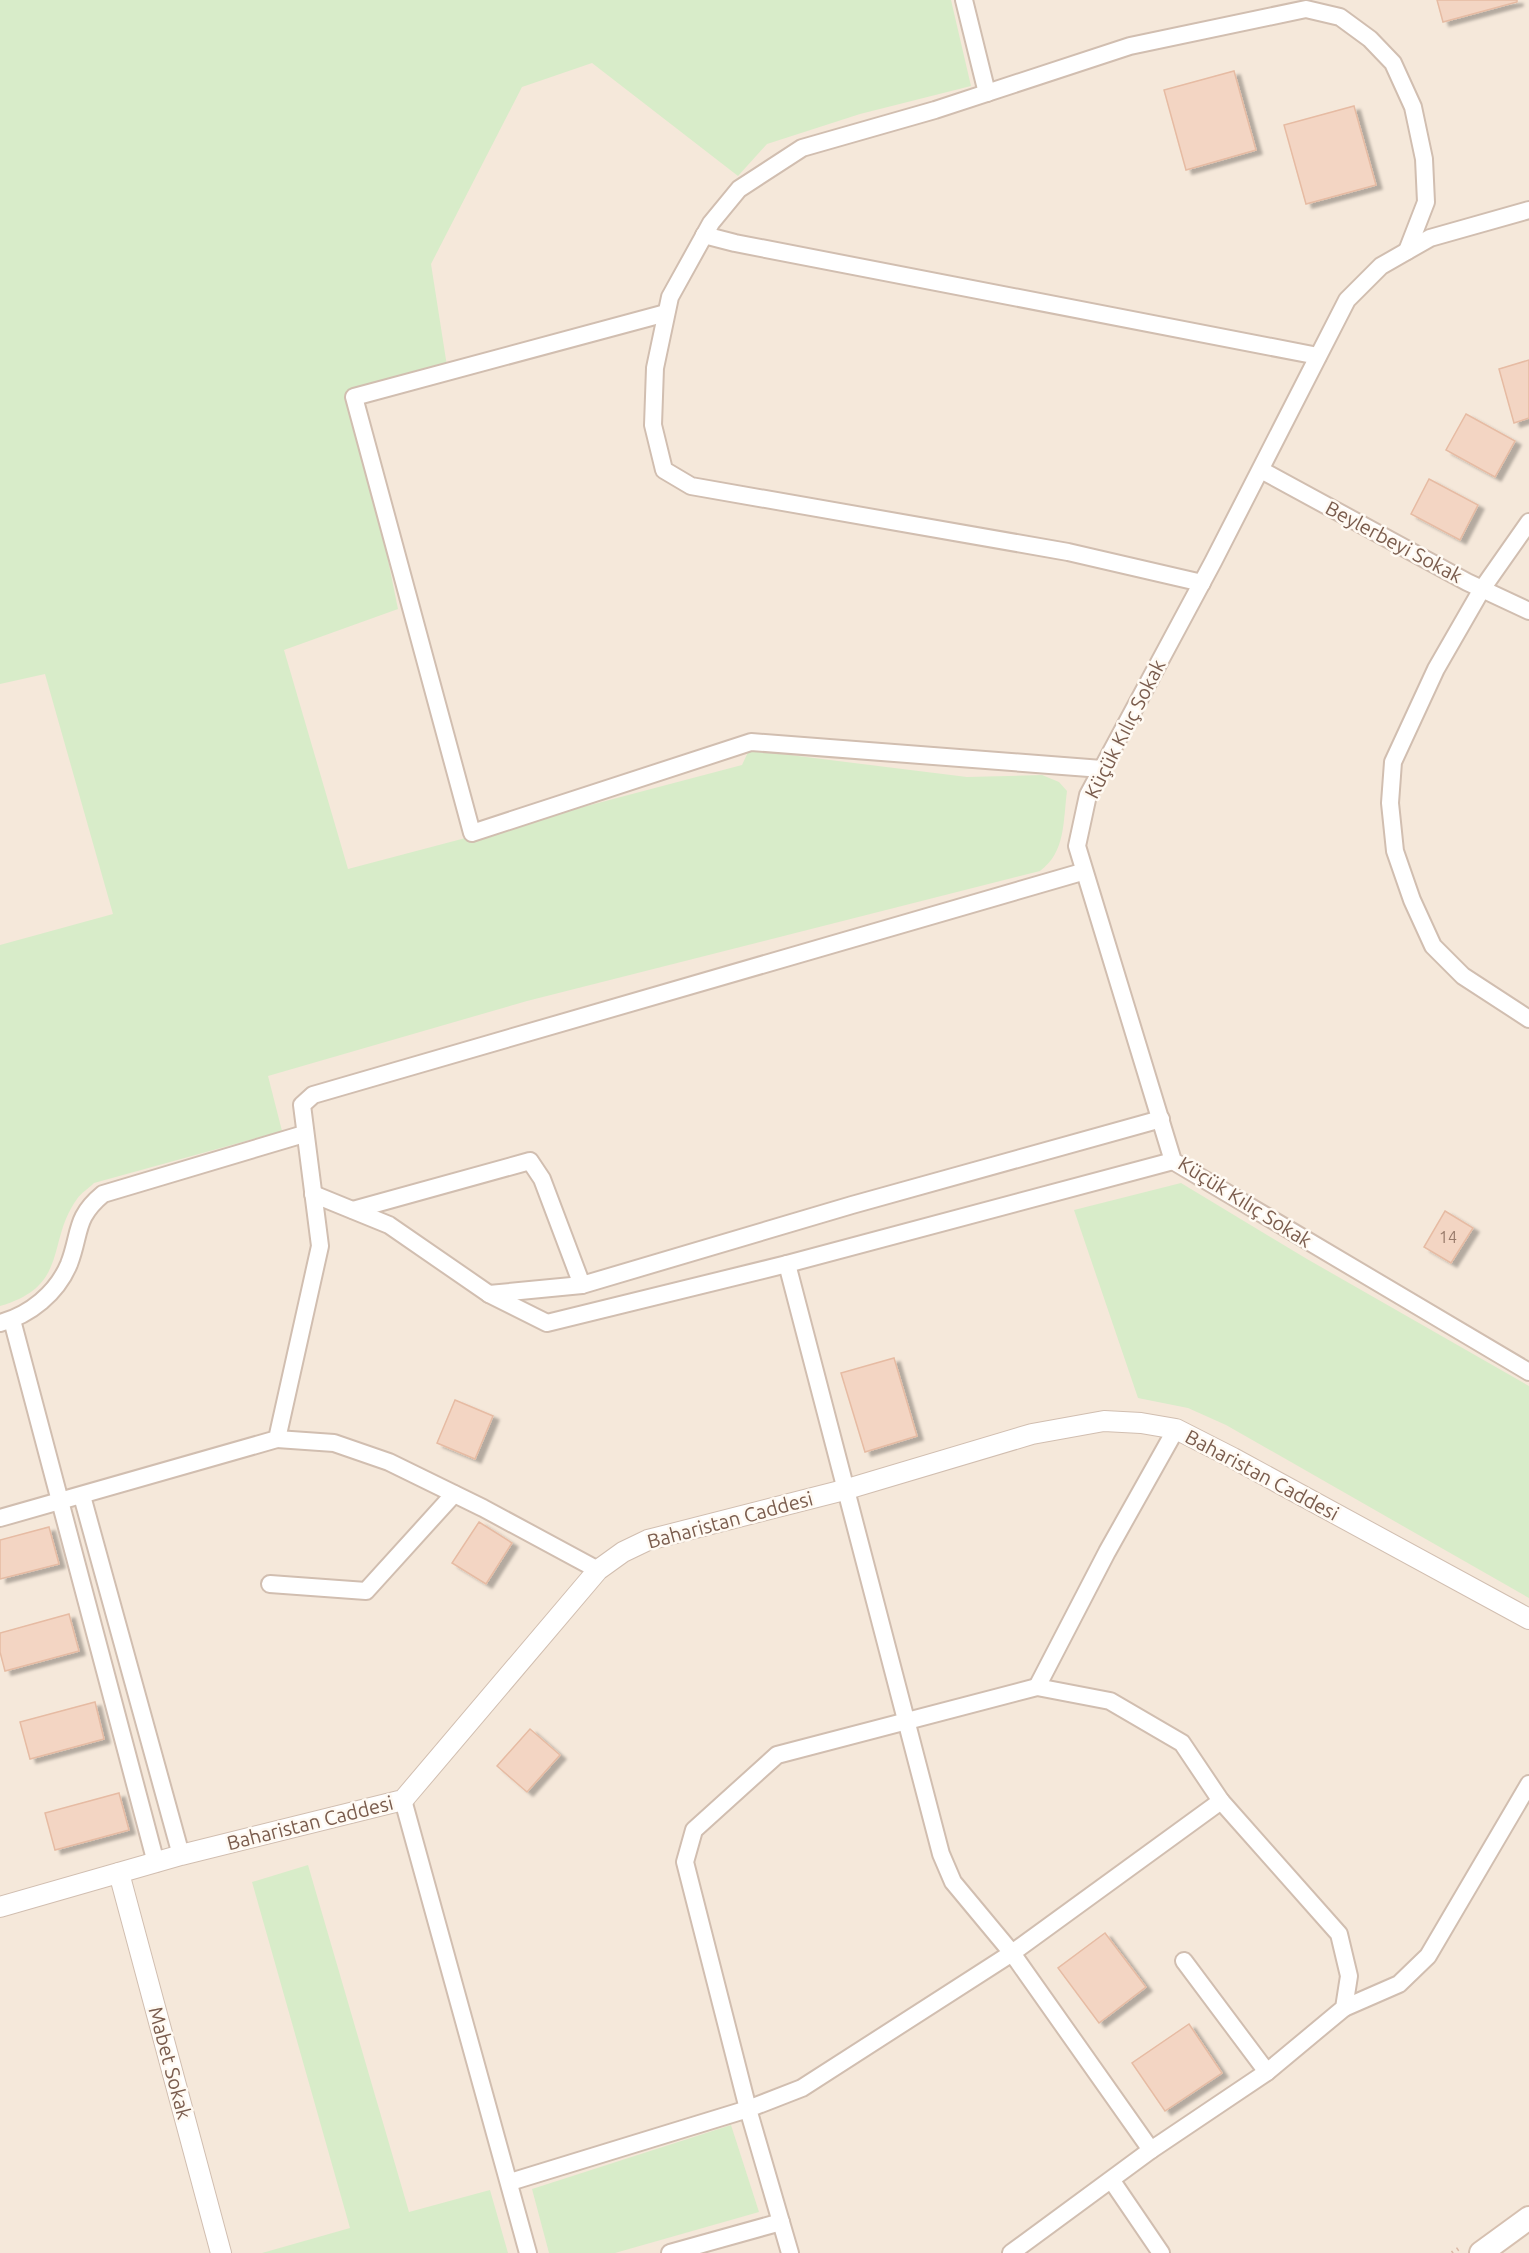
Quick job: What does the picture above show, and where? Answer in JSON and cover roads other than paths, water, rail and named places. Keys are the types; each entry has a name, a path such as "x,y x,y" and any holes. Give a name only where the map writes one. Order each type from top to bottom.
{"main road":[{"path":"1481,2253 1529,2218"}],"street":[{"path":"964,0 987,93"},
{"path":"1202,583 1068,552 691,486 664,470 653,425 655,368 670,297 704,235 739,189 802,148 1141,44 1306,9 1340,17 1370,39 1393,63 1413,107 1424,159 1426,202 1407,251"},
{"name":"Küçük Kılıç Sokak","path":"1529,210 1430,238 1381,266 1347,300 1202,583 1088,795 1077,846 1082,872 1173,1161 1529,1372"},
{"path":"704,235 735,243 1318,356"},
{"path":"666,313 354,397 472,833 751,742 1102,769"},
{"name":"Beylerbeyi Sokak","path":"1261,470 1482,589 1529,611"},
{"path":"1529,522 1482,589 1436,669 1393,762 1390,802 1394,841 1412,900 1433,946 1463,976 1529,1019"},
{"path":"277,1439 320,1246 302,1105 313,1095 1082,872"},
{"path":"489,1294 582,1284 852,1205 1161,1119"},
{"path":"156,1863 62,1502 6,1321 42,1302 52,1290 68,1265 80,1219 103,1194 304,1134"},
{"path":"353,1210 530,1161 542,1179 582,1284"},
{"path":"313,1194 389,1225 489,1294 547,1323 786,1264 1173,1161"},
{"path":"786,1264 941,1854 953,1882 1012,1953 1151,2150"},
{"name":"Baharistan Caddesi","path":"0,1907 181,1855 403,1800 598,1570 623,1552 672,1532 844,1490 1032,1434 1072,1426 1104,1421 1176,1429 1529,1619"},
{"path":"1037,1687 1107,1552 1176,1429"},
{"path":"0,1518 277,1439 334,1443 389,1462 598,1570"},
{"path":"270,1584 366,1591 454,1494"},
{"path":"82,1496 181,1855"},
{"path":"790,2253 748,2109 685,1862 694,1830 777,1755 1037,1687 1110,1701 1182,1743 1221,1801 1339,1934 1349,1976 1344,2008"},
{"path":"1011,2253 1112,2181 1151,2150 1267,2072 1344,2008 1399,1984 1428,1956 1529,1784"},
{"path":"403,1800 528,2253"},
{"path":"510,2182 748,2109 802,2088 1012,1953 1221,1801"},
{"name":"Mabet Sokak","path":"119,1874 221,2253"},
{"path":"1184,1961 1267,2072"},
{"path":"1112,2181 1161,2253"},
{"path":"670,2253 781,2222"}]}
